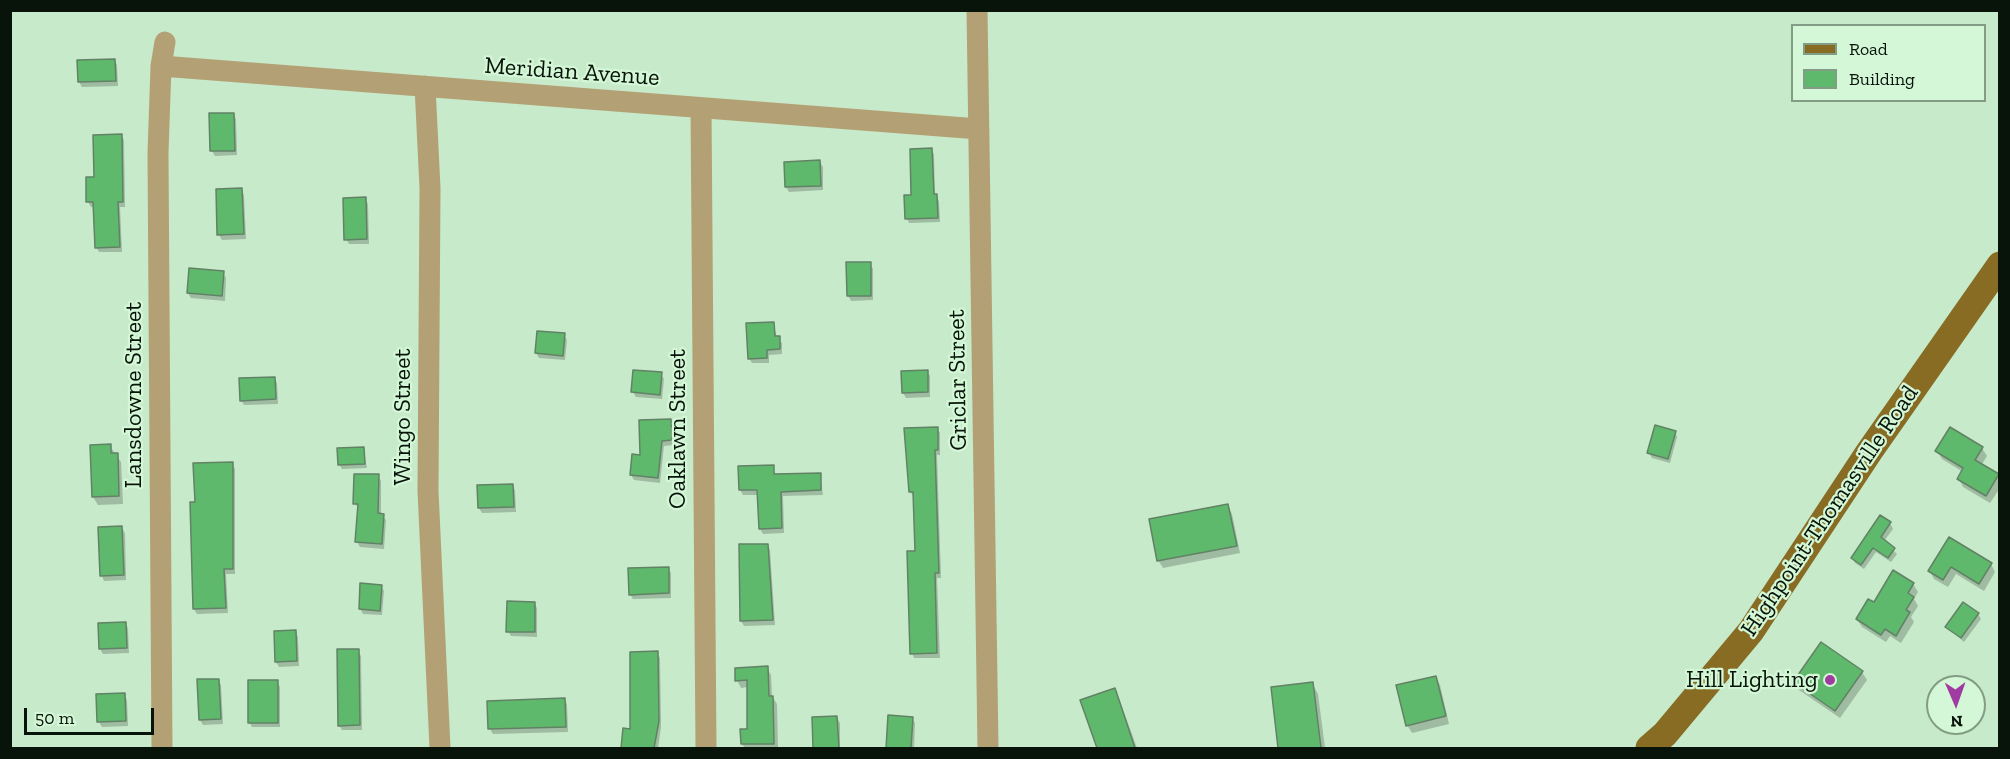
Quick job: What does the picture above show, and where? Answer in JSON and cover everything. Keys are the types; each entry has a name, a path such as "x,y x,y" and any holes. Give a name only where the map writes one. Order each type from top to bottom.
{"main road":[{"name":"Highpoint-Thomasville Road","path":"1649,748 1665,734 1751,631 1869,453 2000,265"}],"street":[{"name":"Griclar Street","path":"977,10 988,748"},
{"name":"Lansdowne Street","path":"162,748 158,165 161,66 165,42"},
{"name":"Meridian Avenue","path":"161,66 979,129"},
{"name":"Wingo Street","path":"425,86 430,188 428,479 441,748"},
{"name":"Oaklawn Street","path":"701,109 706,748"}],"building":[{"path":"115,59 116,81 78,82 77,60"},
{"path":"209,113 234,113 235,151 210,151"},
{"path":"122,134 123,202 118,202 120,247 95,248 93,202 86,202 86,177 94,177 93,135"},
{"path":"932,148 934,194 937,194 938,218 905,219 904,195 911,195 910,149"},
{"path":"820,160 821,186 785,187 784,162"},
{"path":"242,188 244,234 217,235 216,189"},
{"path":"366,197 367,239 344,240 343,198"},
{"path":"846,262 871,262 871,296 847,296"},
{"path":"189,268 224,271 222,296 187,293"},
{"path":"774,322 775,336 780,336 780,349 767,350 767,358 748,359 746,323"},
{"path":"537,331 565,333 563,356 535,353"},
{"path":"633,370 662,372 660,395 631,392"},
{"path":"928,370 928,392 902,393 901,371"},
{"path":"275,377 276,399 240,401 239,378"},
{"path":"671,419 672,440 662,441 658,478 630,475 632,454 640,455 639,420"},
{"path":"1655,425 1676,431 1668,459 1647,453"},
{"path":"938,427 938,450 935,450 939,573 935,573 937,653 910,654 907,551 915,551 913,492 909,492 904,428"},
{"path":"1950,427 1983,447 1975,460 1999,474 1986,496 1957,479 1963,468 1935,451"},
{"path":"111,444 111,453 118,453 119,496 92,497 90,445"},
{"path":"364,447 365,464 338,465 337,448"},
{"path":"233,462 233,569 224,569 226,608 193,609 190,502 195,502 193,463"},
{"path":"774,465 774,474 821,473 821,490 781,492 782,528 759,529 757,490 739,490 738,466"},
{"path":"354,474 379,474 378,513 384,514 382,544 355,542 358,504 353,504"},
{"path":"513,484 514,507 478,508 477,485"},
{"path":"1228,504 1237,546 1157,561 1149,519"},
{"path":"1880,515 1891,522 1881,537 1895,548 1888,558 1873,548 1861,565 1851,558"},
{"path":"122,526 124,575 100,576 98,527"},
{"path":"1949,537 1992,563 1979,584 1951,567 1943,580 1928,571"},
{"path":"739,544 768,544 773,620 740,621"},
{"path":"669,567 669,593 629,595 628,568"},
{"path":"1893,570 1914,583 1908,593 1914,597 1906,610 1910,612 1896,636 1885,629 1881,635 1856,619 1868,599 1874,602"},
{"path":"360,583 382,585 380,611 359,609"},
{"path":"507,601 535,602 535,632 506,632"},
{"path":"1963,602 1979,613 1961,638 1945,627"},
{"path":"126,622 127,648 99,649 98,623"},
{"path":"296,630 297,661 275,662 274,631"},
{"path":"1821,642 1863,671 1835,711 1793,682"},
{"path":"337,649 359,649 360,725 338,726"},
{"path":"658,651 659,721 654,748 621,748 623,728 630,729 630,652"},
{"path":"768,666 769,696 773,696 774,744 741,744 740,729 747,729 747,680 735,681 735,668"},
{"path":"1436,676 1446,716 1406,726 1396,685"},
{"path":"197,679 219,679 221,719 199,720"},
{"path":"248,680 278,680 278,723 248,723"},
{"path":"1313,682 1321,748 1278,748 1271,687"},
{"path":"1115,688 1135,748 1097,748 1080,700"},
{"path":"125,693 126,721 97,722 96,694"},
{"path":"565,698 566,727 488,729 487,701"},
{"path":"888,715 913,717 911,748 886,748"},
{"path":"837,716 839,748 813,748 812,717"}],"place":[{"name":"Hill Lighting","path":"1830,680"}]}
